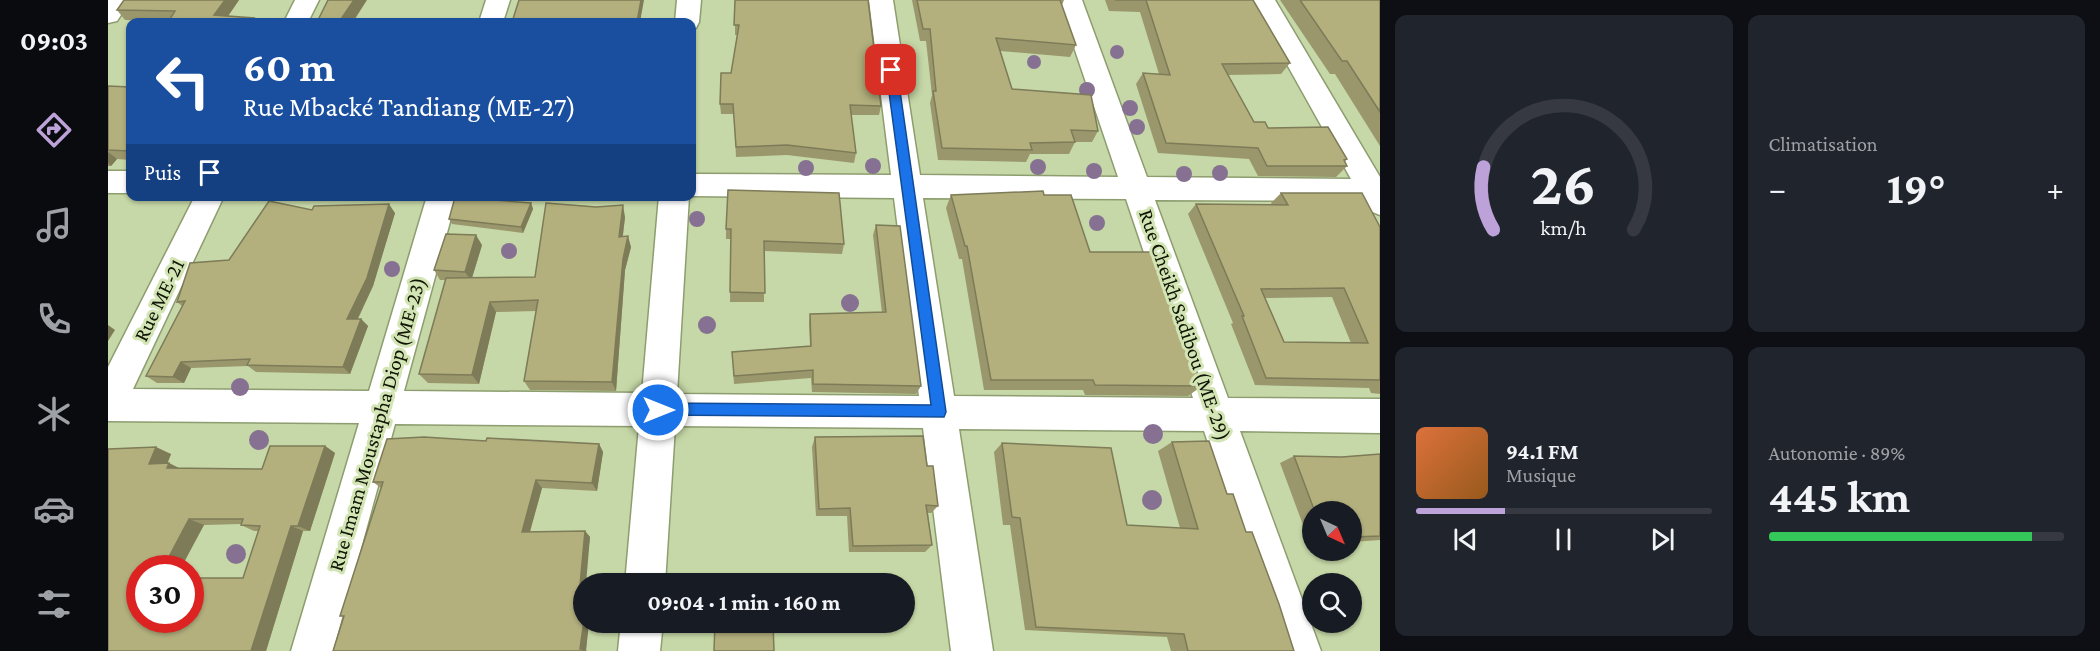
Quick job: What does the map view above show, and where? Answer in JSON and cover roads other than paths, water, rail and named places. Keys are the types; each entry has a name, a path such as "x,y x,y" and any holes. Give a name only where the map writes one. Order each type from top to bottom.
{"street":[{"path":"108,15 118,0"},
{"path":"298,18 307,0"},
{"path":"493,18 498,0"},
{"path":"687,18 689,0"},
{"path":"881,0 972,651"},
{"name":"Rue Cheikh Sadibou (ME-29)","path":"1070,0 1300,651"},
{"path":"1263,0 1377,194"},
{"path":"108,182 126,182"},
{"path":"696,185 1137,188 1377,194"},
{"name":"Rue ME-21","path":"108,404 208,201"},
{"name":"Rue Imam Moustapha Diop (ME-23)","path":"312,651 441,201"},
{"path":"646,573 674,201"},
{"path":"108,404 1380,416"},
{"path":"639,651 641,633"}]}
